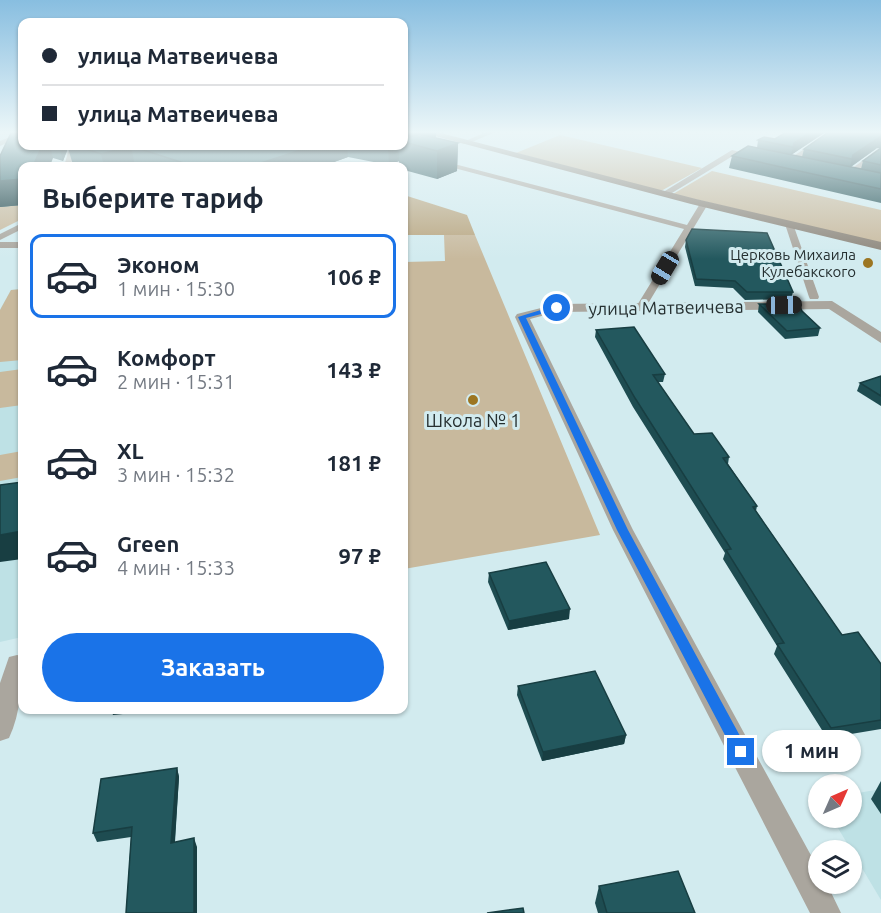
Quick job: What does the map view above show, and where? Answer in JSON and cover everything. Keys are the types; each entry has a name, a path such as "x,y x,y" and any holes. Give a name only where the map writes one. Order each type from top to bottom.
{"street":[{"path":"584,174 881,246"},
{"path":"823,301 881,339"},
{"name":"улица Матвеичева","path":"823,301 557,308 522,317 623,530 826,913"},
{"path":"0,730 17,664"}],"lane":[{"path":"486,174 689,228"},
{"path":"664,194 698,174"},
{"path":"846,176 858,174"},
{"path":"641,307 704,204"},
{"path":"789,224 823,301"},
{"path":"0,237 18,228"},
{"path":"0,245 18,245"}],"shaded area":[{"path":"595,174 692,174 661,191"},
{"path":"708,174 723,174 881,210 881,243 673,194"},
{"path":"408,196 467,215 475,235 408,235"},
{"path":"18,205 18,221 0,230 0,207"},
{"name":"Школа № 1","path":"444,235 475,235 600,535 408,568 408,262 445,261"},
{"path":"18,289 18,638 0,642 0,310 11,290"},
{"path":"18,289 18,360 0,362 0,310 11,290"},
{"path":"18,370 18,406 0,408 0,372"},
{"path":"18,452 18,478 0,481 0,455"},
{"path":"881,789 881,900 862,868 862,840 845,840 838,828 862,828 862,792"}],"building":[{"path":"0,174 18,174 18,179 0,181"},
{"path":"811,174 881,174 881,189"},
{"path":"692,229 767,233 793,292 747,292 735,281 696,279 686,240"},
{"path":"759,304 799,304 802,311 820,328 787,331"},
{"path":"634,327 665,374 653,375 694,434 712,433 729,457 723,458 757,506 753,507 842,635 858,632 881,664 881,720 831,728 777,644 784,643 726,550 731,549 635,398 596,330"},
{"path":"881,376 881,396 860,383"},
{"path":"18,483 18,532 0,535 0,485"},
{"path":"546,562 570,609 509,621 489,573"},
{"path":"595,671 626,735 543,752 518,686"},
{"path":"177,768 171,843 194,838 194,913 126,913 132,827 93,833 101,779"},
{"path":"678,871 695,913 607,913 599,886"},
{"path":"523,908 524,913 487,913"}],"place":[{"name":"Церковь Михаила Кулебакского","path":"868,263"},
{"name":"Школа № 1","path":"473,400"}],"route":[{"path":"557,308 522,317 623,530 741,752"}]}
